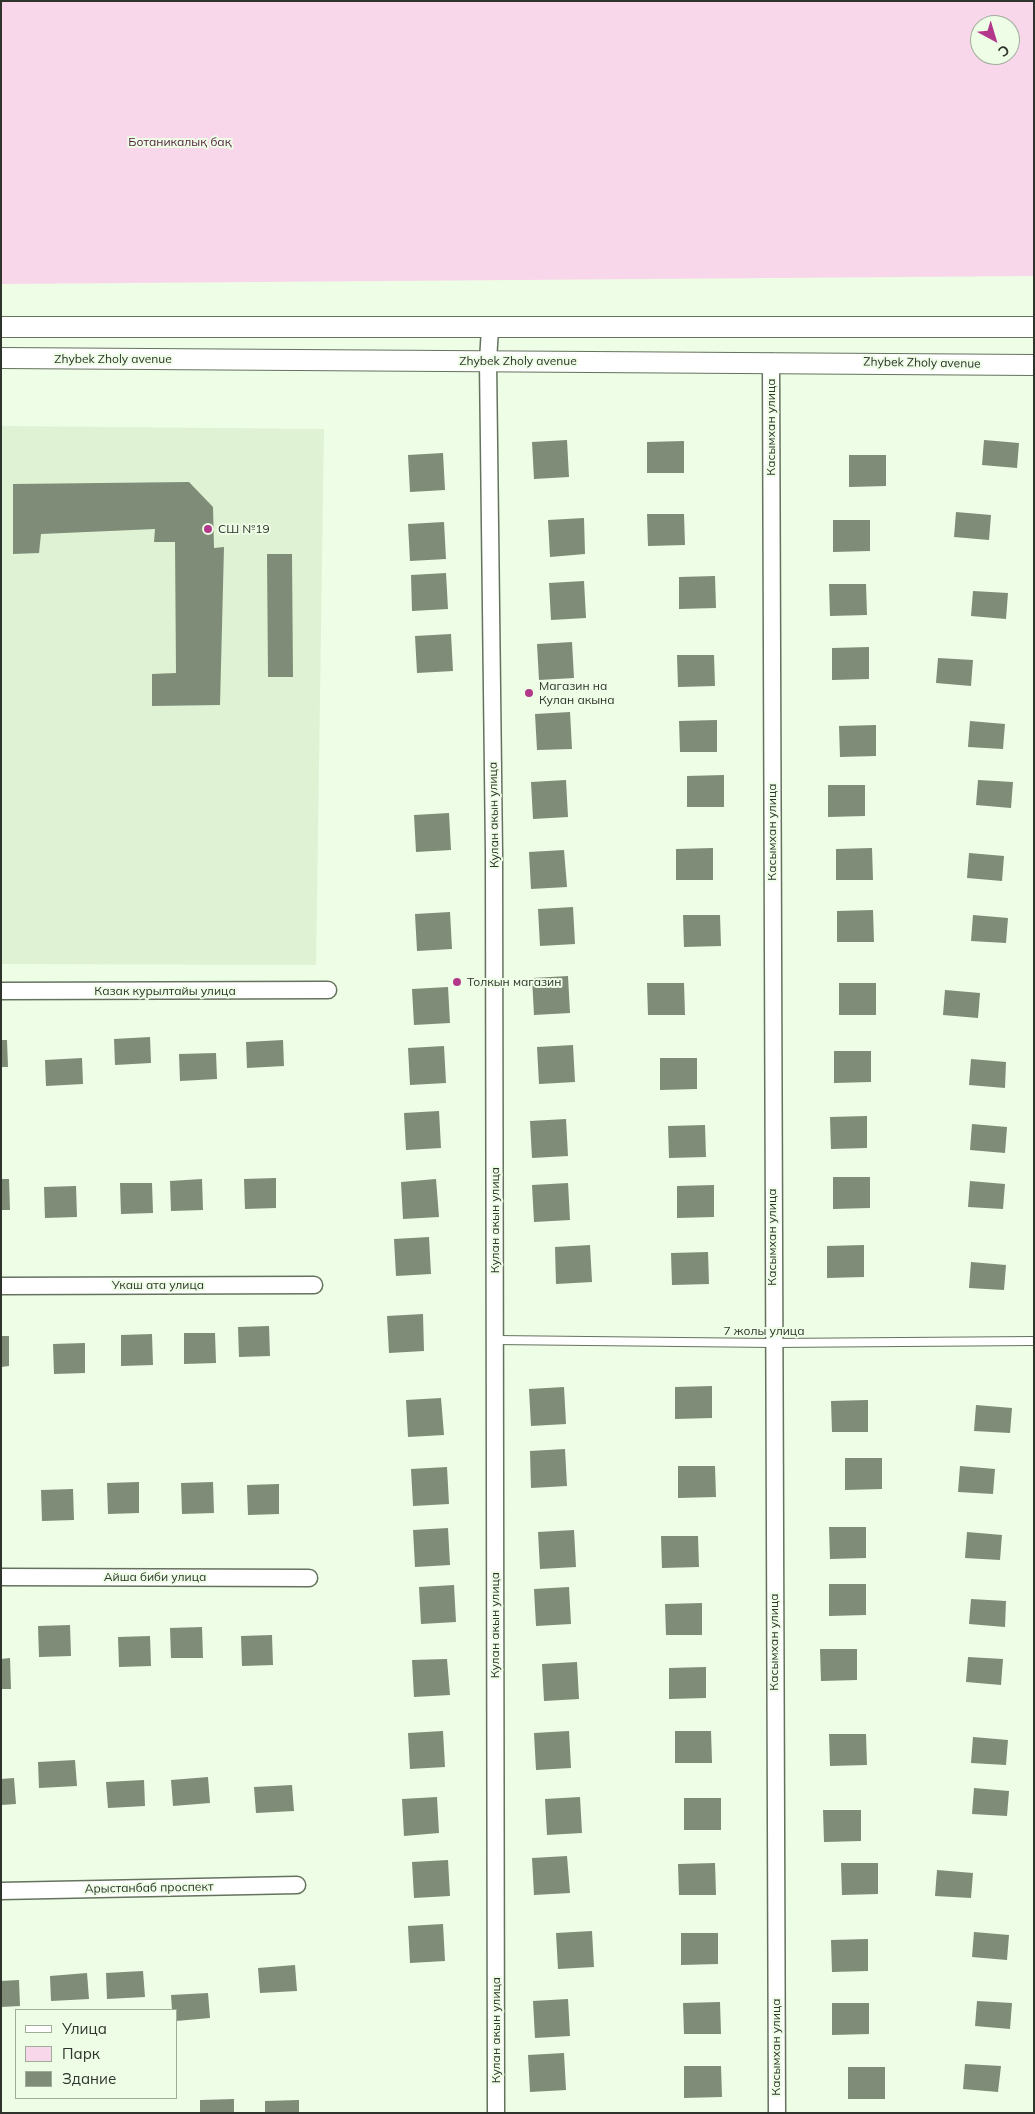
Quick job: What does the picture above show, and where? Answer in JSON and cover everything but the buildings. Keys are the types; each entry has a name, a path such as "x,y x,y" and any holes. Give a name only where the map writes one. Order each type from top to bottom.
{"street":[{"path":"1,328 1034,327"},
{"name":"Кулан акын улица","path":"490,328 488,361 494,854 496,2113"},
{"name":"Zhybek Zholy avenue","path":"1,358 1034,365"},
{"name":"Касымхан улица","path":"771,362 776,2113"},
{"name":"Казак курылтайы улица","path":"1,991 328,990"},
{"name":"Укаш ата улица","path":"1,1286 314,1285"},
{"name":"Айша биби улица","path":"1,1577 309,1578"},
{"name":"Арыстанбаб проспект","path":"1,1891 297,1885"}],"lane":[{"name":"7 жолы улица","path":"495,1340 773,1343 1034,1341"}],"shaded area":[{"path":"1,426 324,429 316,965 1,964"}],"green space":[{"name":"Ботаникалық бақ","path":"1,1 1034,1 1034,276 1,284"}],"place":[{"name":"СШ №19","path":"208,529"},
{"name":"Магазин на Кулан акына","path":"529,693"},
{"name":"Толкын магазин","path":"457,982"}]}
